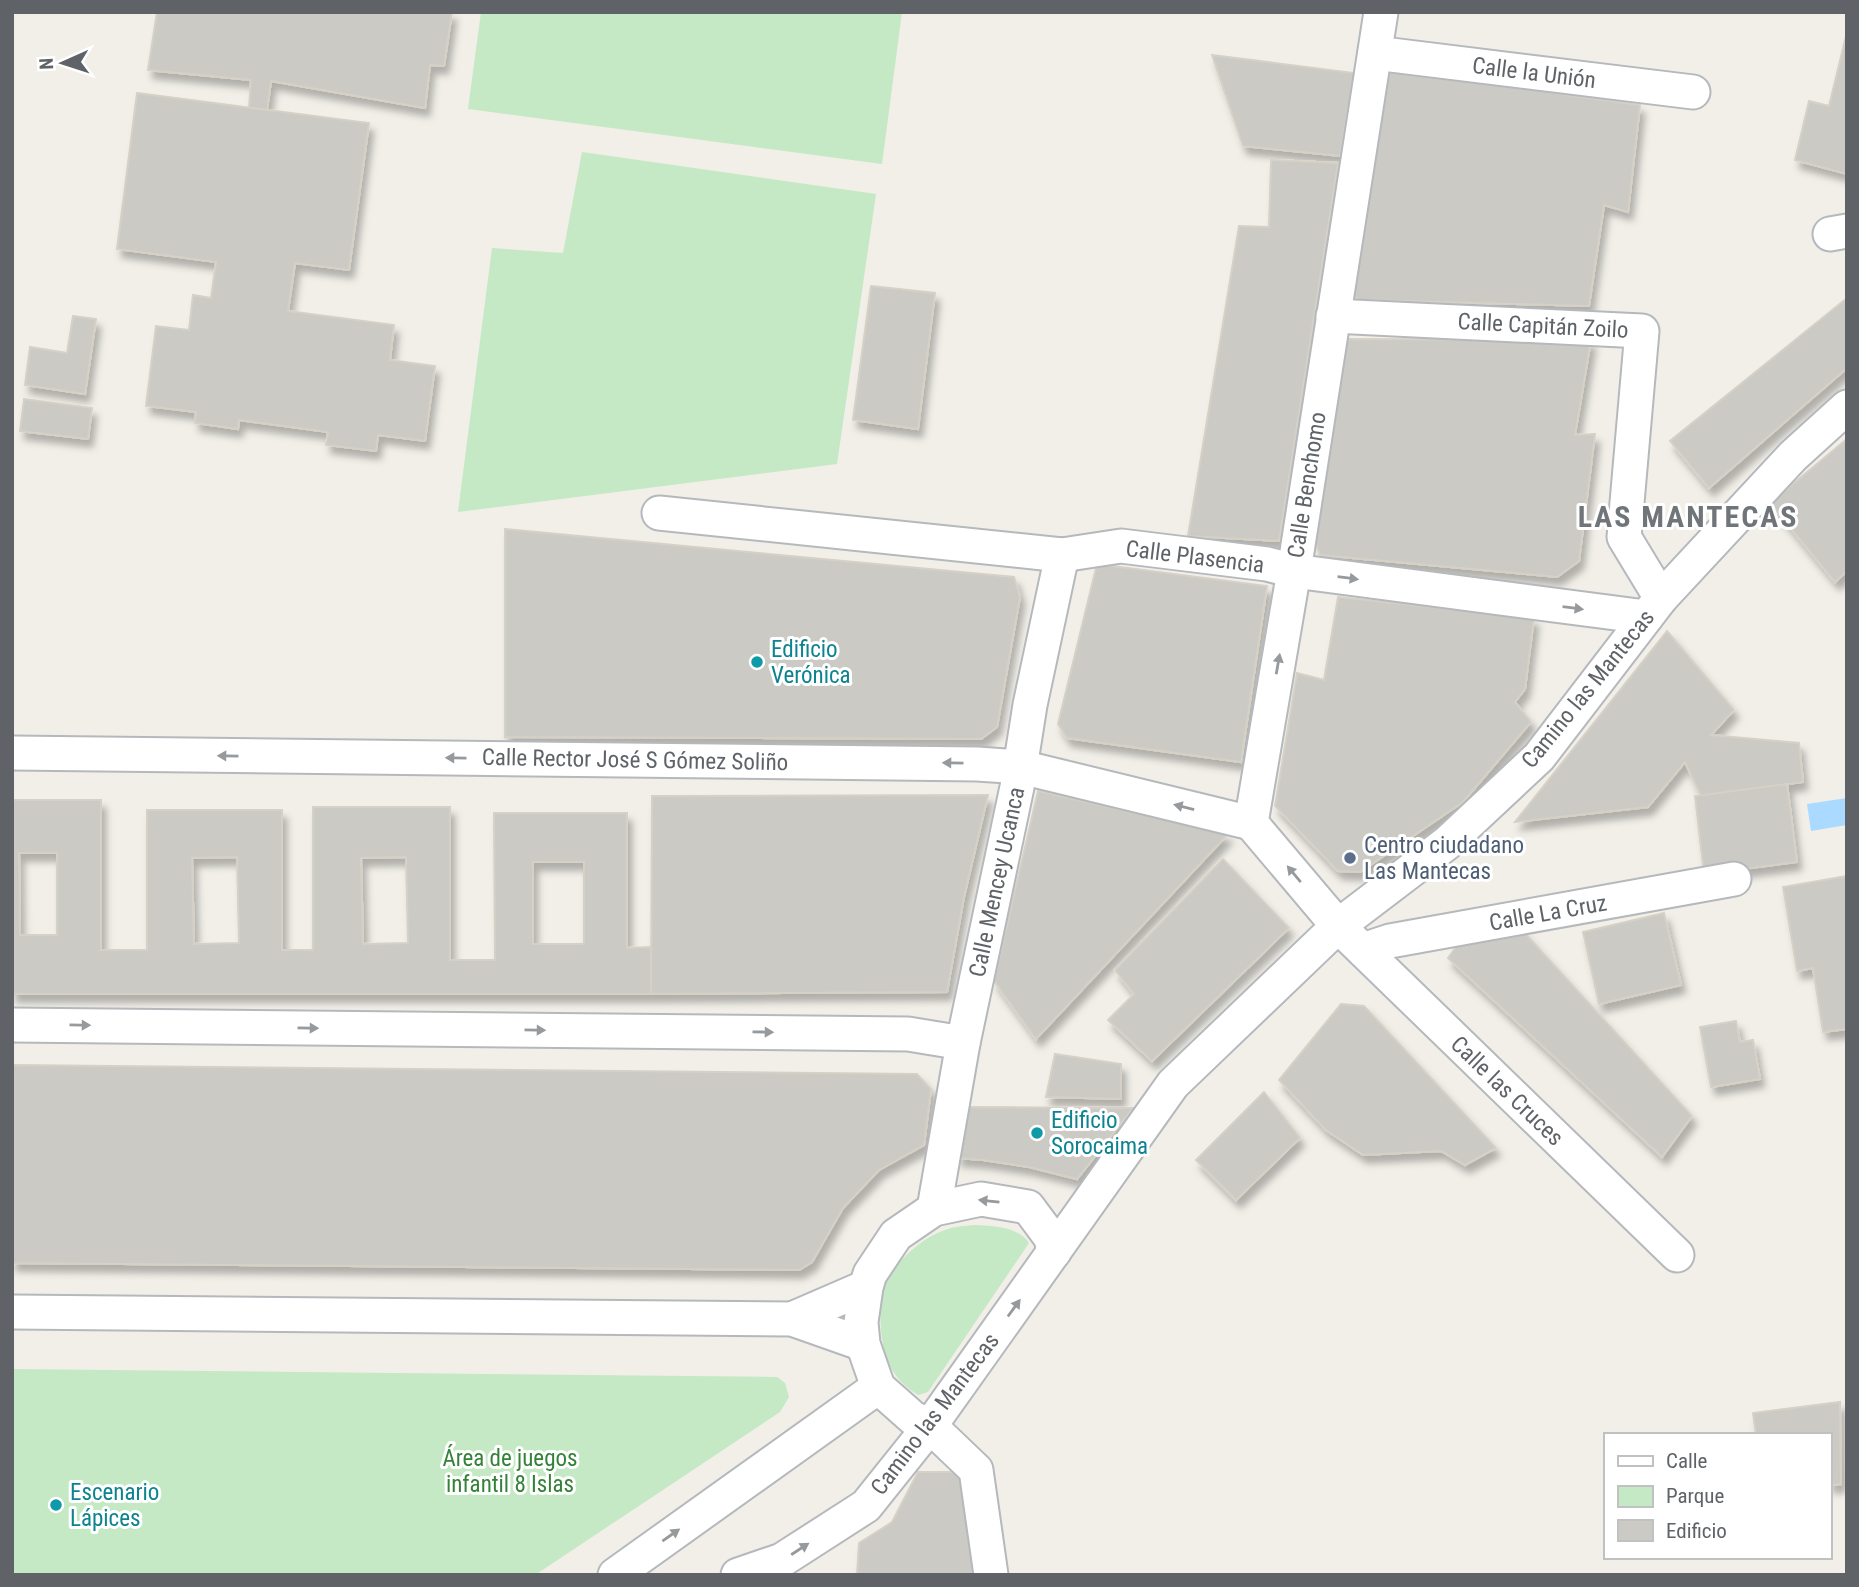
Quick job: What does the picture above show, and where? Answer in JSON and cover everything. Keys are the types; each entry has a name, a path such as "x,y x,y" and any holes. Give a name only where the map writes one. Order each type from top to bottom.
{"street":[{"name":"Calle Benchomo","path":"1251,823 1294,571 1381,12"},
{"name":"Calle la Unión","path":"1375,53 1693,92"},
{"name":"Calle Capitán Zoilo","path":"1333,316 1642,331 1624,537 1654,608"},
{"name":"Camino las Mantecas","path":"738,1575 782,1560 866,1506 930,1426 1173,1084 1338,926 1447,843 1539,757 1654,608 1793,456 1847,407"},
{"name":"Calle Plasencia","path":"659,513 1062,555 1121,546 1267,564 1294,571 1654,608"},
{"name":"Calle Mencey Ucanca","path":"934,1209 963,1043 1062,555"},
{"name":"Calle Rector José S Gómez Soliño","path":"12,753 977,764 1021,767 1251,823"},
{"path":"1251,823 1338,926"},
{"name":"Calle La Cruz","path":"1363,950 1390,941 1734,880"},
{"name":"Calle las Cruces","path":"1338,926 1677,1255"},
{"path":"12,1025 908,1034 963,1043"},
{"path":"991,1575 976,1470 930,1426 913,1418 878,1387 863,1343 861,1322 866,1287 870,1274 896,1235 934,1209 981,1199 1028,1207 1062,1208 1090,1202"},
{"path":"1028,1207 1051,1238 1054,1252"},
{"path":"792,1319 866,1287"},
{"path":"12,1312 792,1319 863,1343"},
{"path":"615,1575 878,1387"}],"green space":[{"path":"481,12 902,12 882,164 468,109"},
{"path":"582,152 876,194 837,464 458,512 492,248 563,253"},
{"path":"974,1225 1012,1230 1029,1243 928,1392 918,1395 898,1378 886,1357 880,1319 885,1285 911,1251 929,1237 948,1229"},
{"name":"Área de juegos infantil 8 Islas","path":"12,1369 777,1377 785,1383 789,1397 780,1412 535,1575 12,1575"}],"water":[{"path":"1847,798 1847,825 1811,831 1807,804"}],"building":[{"path":"157,12 452,12 444,66 430,65 425,108 271,81 267,110 249,108 251,80 148,70"},
{"path":"1847,32 1847,174 1795,160 1809,101 1829,106"},
{"path":"1212,55 1354,73 1340,156 1243,146"},
{"path":"1390,70 1640,105 1628,212 1604,205 1589,306 1360,300 1346,293"},
{"path":"137,93 369,123 349,270 295,263 288,311 394,325 390,360 435,366 425,441 378,435 376,451 326,445 328,432 239,420 238,429 195,423 196,412 146,406 156,326 189,330 193,295 211,298 216,262 117,249"},
{"path":"1271,160 1338,163 1279,541 1188,536 1239,226 1269,227"},
{"path":"871,286 935,293 918,429 853,420"},
{"path":"1847,298 1847,368 1709,488 1670,441"},
{"path":"73,316 96,319 85,394 25,385 30,347 67,353"},
{"path":"1343,339 1591,340 1575,435 1595,434 1579,561 1557,577 1320,555 1314,539"},
{"path":"24,399 92,408 88,439 20,431"},
{"path":"1847,439 1847,571 1835,582 1770,503"},
{"name":"Edificio Verónica","path":"505,529 1014,577 1020,597 997,727 981,739 505,737"},
{"path":"1097,564 1267,586 1241,762 1067,738 1058,724"},
{"path":"1338,597 1534,618 1525,689 1515,702 1531,722 1463,802 1360,872 1338,871 1275,806 1297,673 1324,680"},
{"path":"1667,631 1734,710 1711,735 1799,743 1803,782 1701,796 1685,762 1648,807 1515,822"},
{"path":"1787,784 1797,862 1704,874 1695,796"},
{"path":"1038,791 1228,834 1036,1039 994,981"},
{"path":"988,795 964,897 947,992 651,994 652,796"},
{"path":"12,800 101,800 101,950 147,950 147,810 282,810 282,950 313,950 313,807 450,807 450,960 495,960 494,813 627,813 627,948 651,947 651,994 12,994","holes":["19,853 57,853 57,935 20,935","237,857 239,943 194,944 192,858","406,857 408,943 363,944 361,858","533,862 584,862 584,944 533,944"]},
{"path":"1223,859 1289,928 1152,1061 1108,1020 1134,994 1115,970"},
{"path":"1847,876 1847,1029 1823,1032 1813,968 1797,971 1783,887"},
{"path":"1664,913 1681,985 1599,1004 1583,932"},
{"path":"1521,929 1692,1116 1662,1157 1448,958 1463,937"},
{"path":"1341,1004 1364,1006 1496,1148 1465,1165 1441,1151 1363,1155 1326,1130 1279,1080"},
{"path":"1736,1021 1740,1042 1753,1040 1760,1079 1711,1087 1700,1027"},
{"path":"1055,1054 1121,1064 1121,1099 1046,1097"},
{"path":"12,1065 917,1074 931,1089 924,1145 879,1170 843,1208 812,1262 799,1270 12,1263"},
{"path":"1264,1092 1300,1138 1236,1200 1196,1160"},
{"name":"Edificio Sorocaima","path":"963,1107 1133,1108 1077,1179 1029,1167 957,1158"},
{"path":"1840,1402 1841,1484 1831,1485 1831,1433 1756,1433 1753,1413"},
{"path":"918,1472 970,1472 981,1575 857,1575 859,1543 892,1522"}],"place":[{"name":"Edificio Verónica","path":"757,662"},
{"name":"Centro ciudadano Las Mantecas","path":"1350,858"},
{"name":"Edificio Sorocaima","path":"1037,1133"},
{"name":"Escenario Lápices","path":"56,1505"}],"district":[{"name":"LAS MANTECAS","path":"1688,516"}]}
